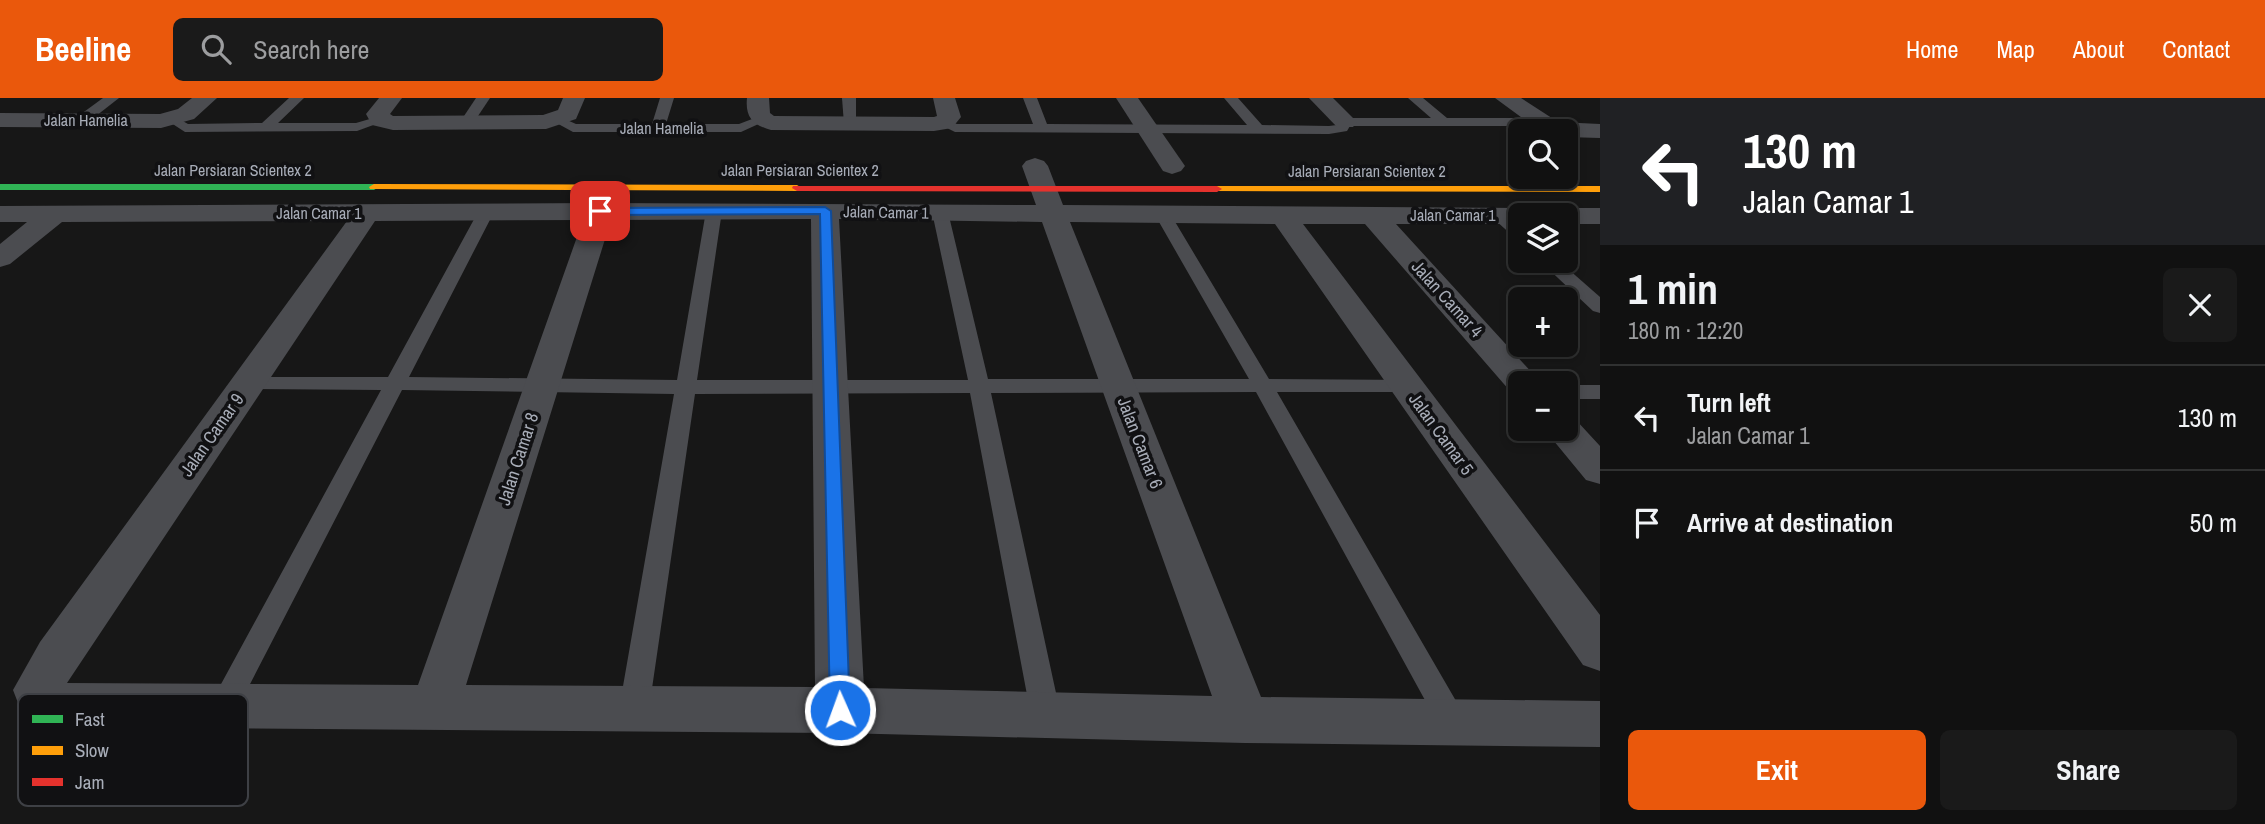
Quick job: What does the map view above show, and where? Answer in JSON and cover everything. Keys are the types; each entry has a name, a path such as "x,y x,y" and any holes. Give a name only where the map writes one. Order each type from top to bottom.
{"street":[{"path":"0,113 23,98"},
{"path":"172,119 186,114 206,98"},
{"path":"380,120 378,114 391,98"},
{"path":"558,120 568,114 574,98"},
{"path":"944,98 950,117 944,123"},
{"path":"1127,98 1172,166"},
{"path":"1320,98 1345,122"},
{"path":"1506,98 1536,119"},
{"name":"Jalan Hamelia","path":"759,109 771,123 944,123"},
{"name":"Jalan Hamelia","path":"0,120 172,119"},
{"name":"Jalan Hamelia","path":"380,120 393,123 558,120"},
{"path":"1578,130 1600,131"},
{"name":"Jalan Persiaran Scientex 2","path":"0,187 1040,180 1600,189"},
{"name":"Jalan Camar 1","path":"0,214 940,212 1040,180 1163,215 1508,216"},
{"name":"Jalan Camar 6","path":"1040,180 1245,720"},
{"name":"Jalan Camar 8","path":"435,708 600,211"},
{"path":"825,211 840,710"},
{"name":"Jalan Camar 9","path":"38,694 37,690 57,656 367,213"},
{"path":"0,258 55,214"},
{"name":"Jalan Camar 4","path":"1372,215 1511,371"},
{"name":"Jalan Camar 5","path":"1283,216 1600,651"},
{"path":"1578,216 1600,216"},
{"path":"1574,441 1600,470"},
{"path":"248,706 840,710 1245,720 1600,724"}],"lane":[{"path":"82,120 112,98"},
{"path":"267,127 297,98"},
{"path":"467,122 483,98"},
{"path":"658,128 667,98"},
{"path":"849,98 851,124"},
{"path":"1030,98 1042,129"},
{"path":"1230,98 1258,130"},
{"path":"1415,98 1444,122"},
{"name":"Jalan Hamelia","path":"558,120 573,128 741,128 759,109"},
{"path":"172,119 185,128 357,127 380,120"},
{"path":"944,123 955,128 1329,130 1342,128 1345,122 1508,122"},
{"path":"634,709 714,211"},
{"path":"230,694 486,212"},
{"path":"940,212 979,386 1046,716"},
{"path":"1163,215 1453,723"},
{"path":"1562,273 1600,307"},
{"path":"249,382 684,387 1406,386"},
{"path":"1578,392 1600,392"}],"traffic: fast":[{"path":"0,187 374,187"}],"traffic: slow":[{"path":"374,187 797,188"},
{"path":"1217,189 1600,189"}],"traffic: jam":[{"path":"797,188 1217,189"}],"route":[{"path":"600,211 825,211 840,710"}]}
